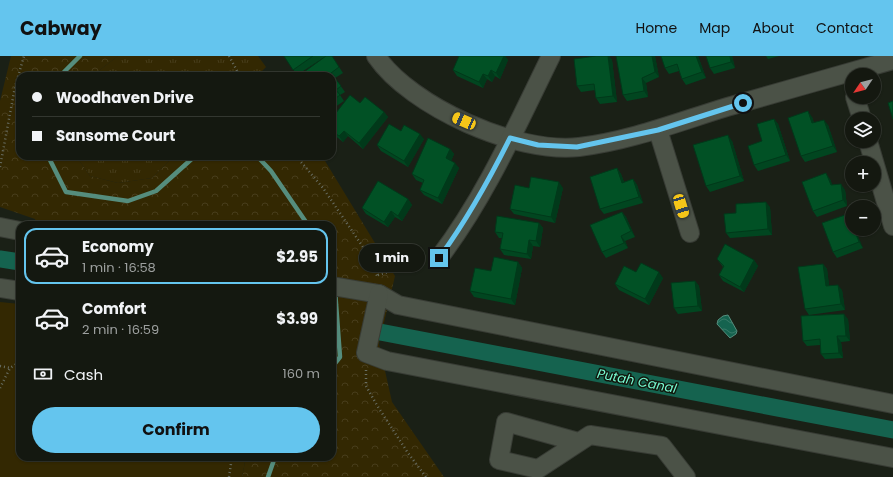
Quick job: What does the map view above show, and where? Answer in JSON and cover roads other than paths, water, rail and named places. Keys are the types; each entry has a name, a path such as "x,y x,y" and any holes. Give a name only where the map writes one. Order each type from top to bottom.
{"street":[{"path":"376,56 411,91 443,112 510,138 538,145 577,147 658,130 728,107 845,80"},
{"path":"439,258 462,226 492,176 551,56"},
{"path":"875,68 893,60"},
{"path":"658,130 690,233"},
{"path":"870,148 893,226"},
{"path":"0,227 16,230"},
{"path":"336,287 375,293 398,305 893,404"},
{"path":"0,288 16,290"},
{"path":"375,293 366,353 387,361 893,458"},
{"path":"578,442 590,435 662,446 686,477"}],"water":[{"path":"728,315 737,331 736,334 730,338 717,324 718,320 723,316"}],"waterway":[{"path":"64,72 80,56"},
{"path":"50,160 66,192 128,201 156,191 191,160"},
{"path":"261,160 271,171 305,221"},
{"name":"Putah Canal","path":"0,259 16,261"},
{"path":"336,303 340,357 336,362"},
{"name":"Putah Canal","path":"380,332 893,430"},
{"path":"268,477 274,461"}]}
